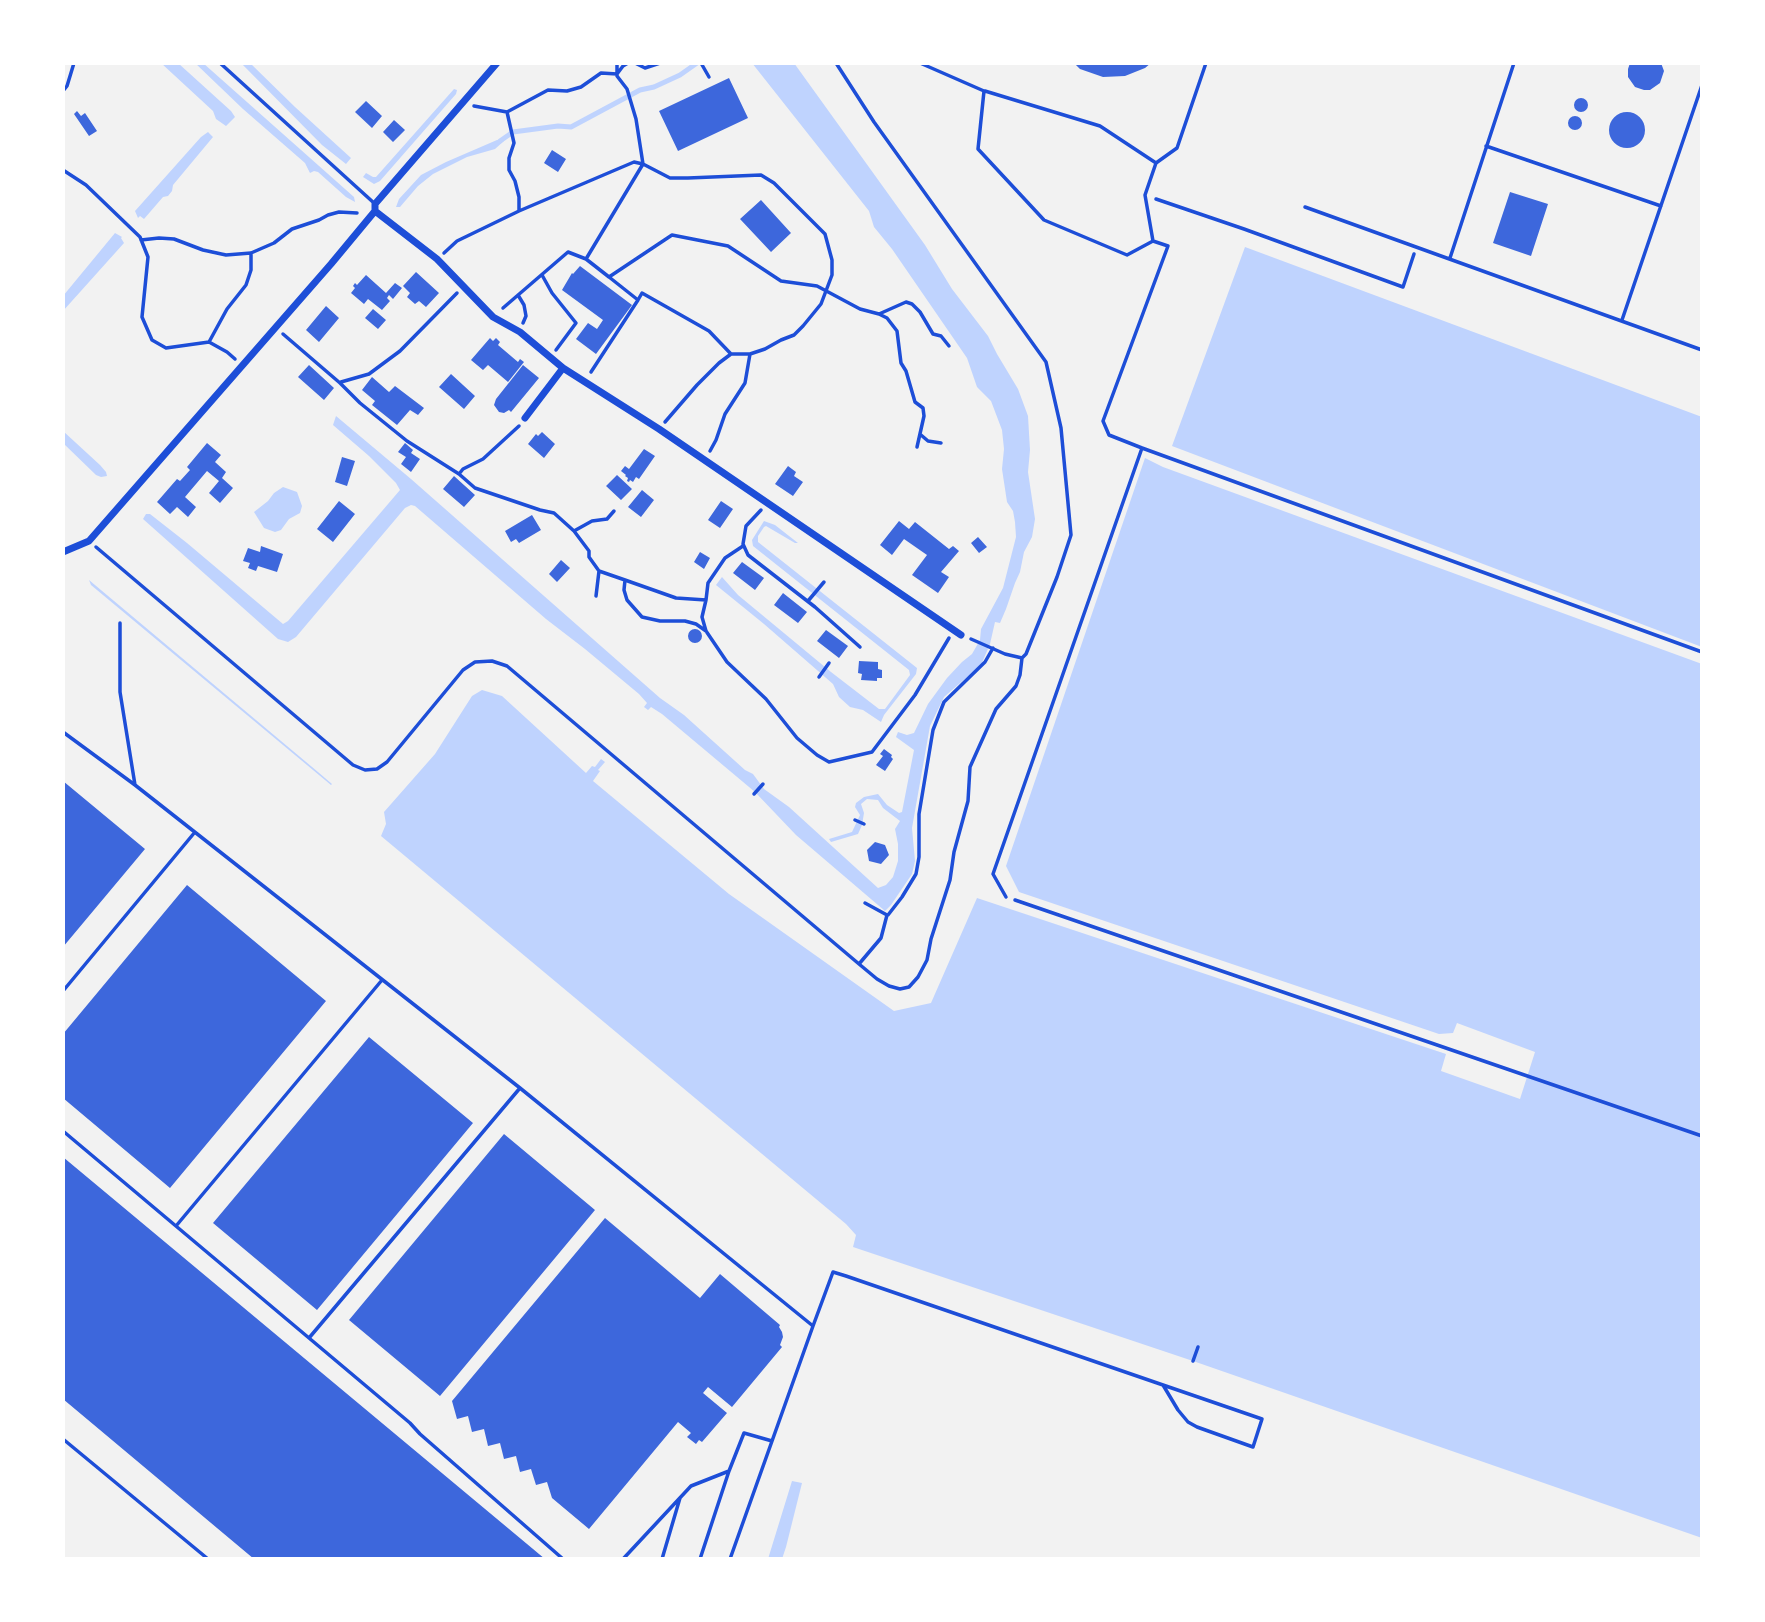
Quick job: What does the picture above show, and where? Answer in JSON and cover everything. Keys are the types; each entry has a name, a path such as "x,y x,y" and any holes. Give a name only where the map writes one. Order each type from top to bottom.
{"street":[{"path":"63,552 89,541 276,327 496,63"},
{"path":"374,211 437,259 493,317 520,332 563,368 659,429 957,633"},
{"path":"525,418 563,368"}],"lane":[{"path":"220,63 374,211"},
{"path":"920,63 984,91 1100,127 1156,163"},
{"path":"1153,241 1144,195 1156,163 1177,148 1206,63"},
{"path":"1450,258 1514,63"},
{"path":"1622,320 1702,85"},
{"path":"984,91 978,149 1044,220 1127,256 1153,241 1168,246 1103,421 1109,435 1702,652"},
{"path":"1486,146 1661,206"},
{"path":"1305,206 1702,350"},
{"path":"1006,897 993,874 1142,448"},
{"path":"120,623 120,692 135,785"},
{"path":"63,732 135,785 520,1088 813,1326"},
{"path":"63,991 195,832"},
{"path":"176,1226 382,980"},
{"path":"309,1338 520,1088"},
{"path":"63,1131 410,1423 419,1434 563,1559"},
{"path":"730,1559 833,1272 1163,1385 1262,1419 1253,1447 1188,1422 1163,1385"},
{"path":"700,1559 744,1433 772,1441"},
{"path":"63,1439 208,1559"},
{"path":"623,1559 691,1486 729,1471"},
{"path":"662,1559 681,1496"}],"path":[{"path":"63,91 74,63"},
{"path":"586,259 643,164 636,119 628,89 617,74 617,63"},
{"path":"617,74 628,63"},
{"path":"635,63 645,68 660,63"},
{"path":"89,541 353,765 365,770 377,769 387,762 463,670 475,662 492,661 507,666 877,979 900,989 909,987 927,960 950,880 954,852 968,802 970,767 996,709 1016,686 1022,658 1057,577 1071,535 1061,428 1046,362 874,122 836,63"},
{"path":"701,64 709,78"},
{"path":"462,102 508,112 548,90 567,91 581,87 601,73 617,74"},
{"path":"508,112 514,143 509,158 509,170 515,181 519,211"},
{"path":"437,259 457,241 519,211 634,162 670,178 761,175 774,183 825,233 832,260 832,275 821,304 794,335 750,355 731,354 719,363 659,429"},
{"path":"63,170 86,185 140,237 148,257 142,317 152,340 166,348 209,342 227,352 241,366"},
{"path":"1144,195 1403,287 1413,258"},
{"path":"141,240 174,239 226,255 251,253 274,243 292,229 339,212 374,211"},
{"path":"609,277 672,235 728,246 781,281 817,286 859,309 887,318 897,331 901,363 915,402 923,408 924,416 917,447"},
{"path":"493,317 568,252 586,259 638,300"},
{"path":"209,342 227,309 246,285 251,270 251,253"},
{"path":"542,275 552,293 576,323 550,358"},
{"path":"340,383 369,374 400,351 463,286"},
{"path":"585,382 642,293 709,331 731,354"},
{"path":"518,295 526,316 520,332"},
{"path":"879,314 906,302 912,304 933,334 941,336 949,346"},
{"path":"276,327 360,403 475,488 554,513 574,531 589,551 589,557 599,571 676,598 706,600"},
{"path":"705,460 726,414 745,383 750,355"},
{"path":"459,474 463,469 483,459 518,428 525,418"},
{"path":"921,435 928,442 941,443"},
{"path":"767,503 746,526 743,546 748,555 808,601 860,646"},
{"path":"574,531 592,521 607,519 614,511"},
{"path":"743,546 725,558 708,583 702,617 706,631 727,662 766,699 797,738 830,762 872,752 957,633"},
{"path":"596,596 599,571"},
{"path":"625,580 627,600 642,617 660,621 685,621 706,631"},
{"path":"808,601 824,582"},
{"path":"972,639 1005,654 1022,658"},
{"path":"859,964 881,938 887,915 916,874 919,857 919,814 933,730 944,702 985,662 993,648"},
{"path":"819,677 829,663"},
{"path":"754,794 762,784"},
{"path":"855,820 864,824"},
{"path":"1006,897 1702,1136"},
{"path":"865,903 887,915"},
{"path":"1193,1362 1198,1347"}],"water":[{"path":"161,63 178,63 235,117 226,126 216,119 213,111"},
{"path":"195,63 203,63 354,197 355,202 318,172 310,173 305,163"},
{"path":"241,63 250,63 351,158 346,164 322,145"},
{"path":"752,63 794,63 925,245 952,289 988,336 1018,389 1028,416 1028,472 1035,519 1032,537 1024,552 1020,572 1000,623 995,622 981,665 944,697 930,726 912,828 915,861 912,874 885,911 796,835 755,792 662,714 651,707 648,710 644,707 647,703 639,694 546,619 415,506 405,508 296,637 288,642 278,639 143,519 146,514 150,514 283,624 400,490 369,456 333,425 336,416 660,698 753,774 764,789 789,807 878,888 886,885 893,877 898,861 895,829 900,821 883,808 878,800 867,799 861,804 864,813 858,834 831,842 829,839 852,832 860,815 855,807 856,803 864,797 878,794 887,805 899,813 902,812 914,750 896,737 898,732 907,735 914,733 928,704 947,678 972,654 980,640 981,629 1003,588 1016,537 1013,511 1007,502 1002,469 1002,430 991,401 977,387 967,358 874,227 869,211"},
{"path":"454,89 457,90 456,94 380,181 374,184 363,177 366,173 376,177"},
{"path":"208,132 213,137 173,185 168,196 163,197 144,219 140,216 138,218 135,211"},
{"path":"497,140 504,141 495,149 467,157 433,174 418,186 400,207 396,207 399,199 421,175"},
{"path":"115,233 122,237 124,243 63,311 63,296"},
{"path":"1245,247 1702,417 1702,647 1172,446"},
{"path":"63,431 100,465 107,476 96,475 63,443"},
{"path":"1145,458 1163,467 1702,664 1702,1538 1193,1361 853,1247 856,1235 846,1224 381,836 386,824 384,812 435,754 472,696 482,690 502,696 586,773 601,759 605,762 593,781 729,894 894,1011 931,1003 977,898 1446,1054 1441,1071 1520,1099 1535,1052 1457,1023 1453,1033 1439,1034 1019,892 1006,866"},
{"path":"283,487 297,492 302,506 300,513 275,532 264,528 254,512"},
{"path":"764,521 775,525 798,543 766,526 758,536 758,542 917,668 916,674 881,722 863,710 850,707 839,697 833,684 716,585 722,577 738,595 831,672 879,709 885,709 910,675 909,670 753,546 752,540"},
{"path":"89,580 332,784 91,585"},
{"path":"792,1481 802,1483 786,1547 782,1559 768,1559"}],"building":[{"path":"1074,63 1151,63 1125,76 1103,77 1080,69"},
{"path":"1630,63 1661,63 1664,71 1660,83 1650,90 1635,87 1628,77"},
{"path":"729,78 748,118 678,151 659,111"},
{"path":"1578,98 1584,98 1588,105 1584,112 1578,112 1574,108 1574,102"},
{"path":"366,101 382,116 372,128 355,112"},
{"path":"77,111 81,116 85,113 97,131 89,136 74,114"},
{"path":"1627,112 1640,117 1645,130 1640,143 1627,148 1614,143 1609,130 1614,117"},
{"path":"1572,116 1578,116 1582,123 1578,130 1572,130 1568,126 1568,120"},
{"path":"394,120 405,130 393,142 383,132"},
{"path":"552,150 566,159 558,172 544,163"},
{"path":"1510,192 1548,204 1531,256 1493,243"},
{"path":"761,200 791,233 771,252 740,219"},
{"path":"580,266 632,305 596,354 576,339 588,323 597,329 603,320 562,290 572,273"},
{"path":"416,272 439,293 426,307 419,301 415,304 407,297 410,293 403,286"},
{"path":"366,275 386,293 395,283 402,288 393,299 389,295 387,298 390,301 382,310 368,299 364,304 351,293 355,283 357,285"},
{"path":"326,306 339,318 319,342 306,330"},
{"path":"373,309 386,320 378,329 365,318"},
{"path":"490,338 493,341 496,338 500,342 498,345 518,362 520,359 524,362 508,382 488,365 483,370 471,360"},
{"path":"309,365 334,388 324,400 298,377"},
{"path":"523,365 539,378 511,412 499,412 494,405 496,399"},
{"path":"451,374 475,396 464,409 439,387"},
{"path":"372,377 389,392 395,386 424,408 418,415 410,410 397,425 372,405 375,401 362,390"},
{"path":"542,432 555,444 544,458 528,444 536,434 538,436"},
{"path":"207,443 221,455 215,462 226,472 222,478 233,488 220,503 209,493 219,481 207,471 185,497 196,507 188,517 177,507 170,514 157,502 177,479 180,481 190,470 187,467"},
{"path":"405,443 413,450 411,453 420,459 411,472 401,464 406,457 398,452"},
{"path":"644,449 655,456 639,479 636,477 633,482 629,482 621,471 625,466 629,469"},
{"path":"342,457 355,461 347,486 335,482"},
{"path":"788,466 796,472 794,476 803,482 793,496 775,484"},
{"path":"617,475 632,489 621,500 606,486"},
{"path":"454,476 475,495 464,507 443,489"},
{"path":"642,490 654,500 641,517 628,507"},
{"path":"339,501 355,514 333,542 317,529"},
{"path":"721,501 733,509 720,528 708,520"},
{"path":"532,515 541,530 519,543 516,539 511,542 505,531"},
{"path":"899,521 909,529 915,522 949,549 953,546 959,551 941,572 949,577 938,593 912,575 927,555 904,539 892,555 880,545"},
{"path":"978,537 987,547 979,553 971,543"},
{"path":"261,546 283,554 277,572 258,566 256,571 248,568 250,563 243,561 248,548 260,552"},
{"path":"700,552 710,558 704,569 694,562"},
{"path":"561,560 570,568 557,582 549,574"},
{"path":"742,562 764,578 755,590 733,573"},
{"path":"783,593 807,612 798,623 774,605"},
{"path":"695,629 700,631 700,641 695,643 690,641 688,636 690,631"},
{"path":"826,630 848,646 839,658 817,641"},
{"path":"859,661 878,662 882,678 877,678 877,681 861,680 862,674 858,673"},
{"path":"884,749 893,759 885,771 876,765 883,756 880,754"},
{"path":"63,781 145,849 63,947"},
{"path":"875,842 885,845 889,855 881,864 869,861 867,850"},
{"path":"187,885 326,1001 170,1188 63,1098 63,1034"},
{"path":"369,1037 473,1123 317,1310 213,1223"},
{"path":"504,1134 595,1210 440,1396 349,1320"},
{"path":"63,1157 545,1559 254,1559 63,1399"},
{"path":"605,1218 700,1298 720,1274 780,1325 783,1337 780,1345 782,1347 732,1407 708,1387 703,1393 727,1413 702,1442 699,1440 696,1444 687,1437 691,1433 678,1422 589,1529 552,1498 547,1482 536,1485 531,1469 520,1472 516,1456 504,1459 500,1443 488,1446 484,1429 472,1432 468,1416 457,1419 452,1401"}],"waterway":[{"path":"500,141 513,132 558,126 571,127 640,90 654,87 680,75 697,63"}]}
